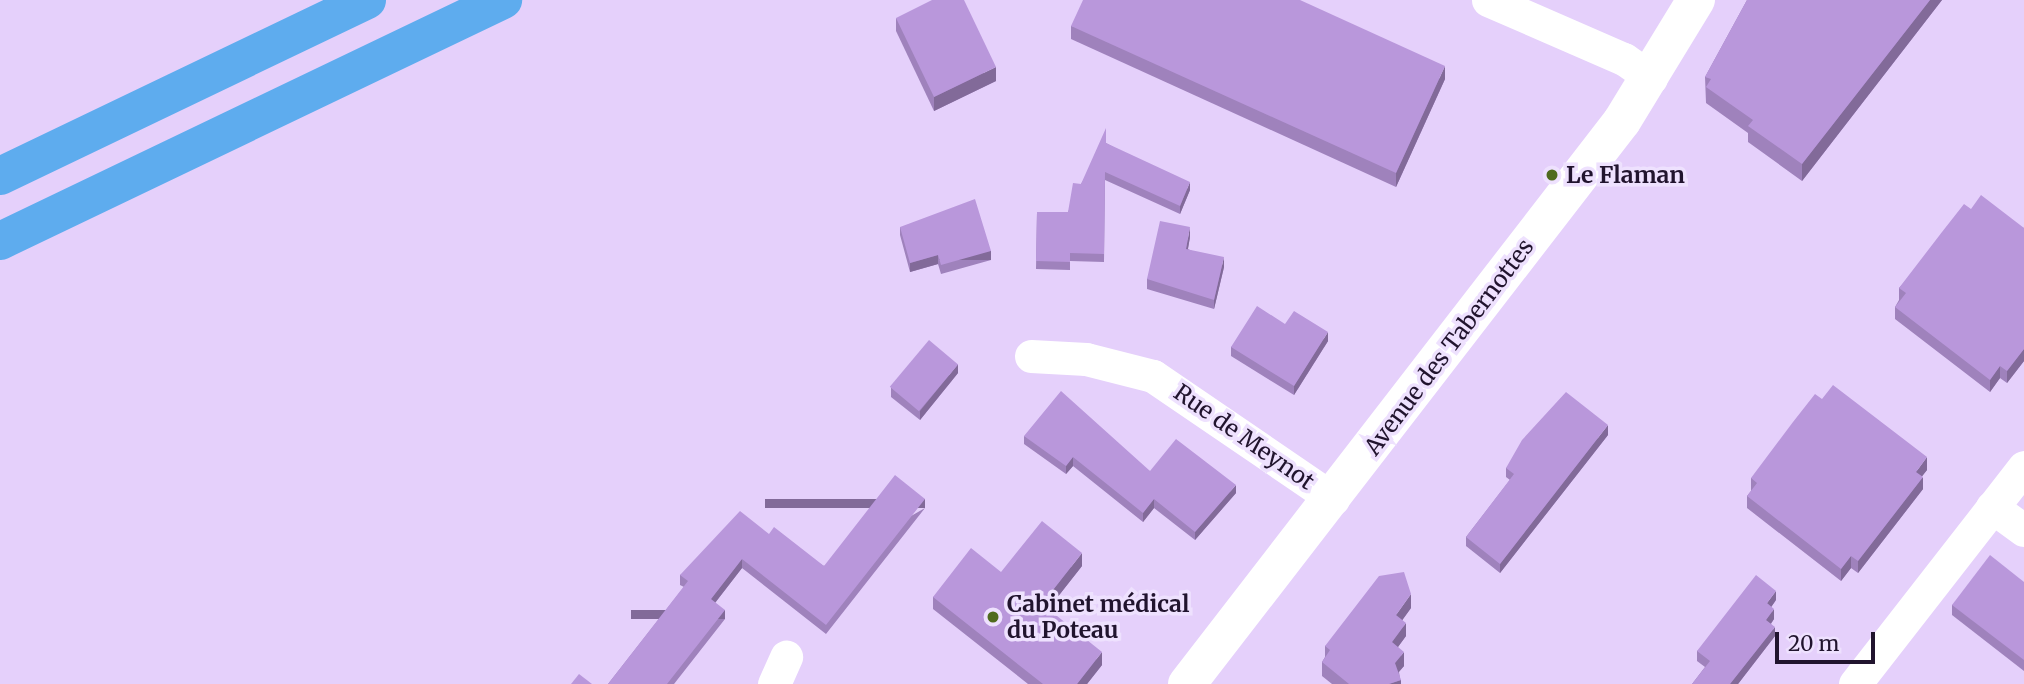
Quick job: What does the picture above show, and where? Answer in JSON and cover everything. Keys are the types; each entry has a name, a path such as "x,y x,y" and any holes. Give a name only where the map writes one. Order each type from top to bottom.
{"highway":[{"path":"0,176 367,0"},
{"path":"0,241 503,0"}],"street":[{"path":"1488,0 1623,59 1651,78"},
{"name":"Avenue des Tabernottes","path":"1186,684 1333,499 1651,78 1696,0"},
{"name":"Rue de Meynot","path":"1031,356 1086,359 1153,376 1333,499"},
{"path":"1855,684 2024,467"},
{"path":"1992,507 2024,530"}],"building":[{"path":"932,0 964,0 996,67 934,97 896,18"},
{"path":"1083,0 1300,0 1445,66 1396,173 1071,26"},
{"path":"1747,0 1930,0 1802,164 1748,126 1753,120 1706,87 1711,79 1705,77"},
{"path":"1106,128 1106,143 1190,182 1180,206 1105,172 1104,254 1070,253 1070,262 1036,261 1037,212 1068,212 1073,183 1081,184"},
{"path":"1981,195 2024,228 2024,349 2007,371 2000,366 1990,380 1895,307 1906,293 1899,288 1964,204 1971,209"},
{"path":"975,199 991,251 941,265 938,255 910,263 900,227"},
{"path":"1160,221 1190,227 1186,249 1224,257 1214,300 1147,279"},
{"path":"1257,306 1285,324 1294,311 1328,332 1294,386 1231,347"},
{"path":"929,340 958,364 919,411 890,387"},
{"path":"1833,385 1927,457 1916,472 1923,477 1858,561 1851,556 1841,569 1747,496 1757,483 1751,478 1793,422 1815,394 1822,399"},
{"path":"1061,391 1150,471 1176,439 1236,485 1195,532 1154,499 1143,513 1073,457 1066,466 1024,436"},
{"path":"1566,392 1608,425 1500,564 1466,537 1514,474 1506,468 1522,440"},
{"path":"895,475 925,499 826,625 742,559 711,599 725,610 667,684 608,684 688,581 680,575 740,511 769,534 774,527 824,566"},
{"path":"1042,521 1082,553 1042,604 1102,652 1077,684 1043,684 933,597 971,548 1001,572"},
{"path":"1990,555 2024,582 2024,660 1952,605"},
{"path":"1404,572 1411,594 1396,615 1406,623 1392,642 1404,652 1395,663 1401,680 1389,684 1349,684 1322,662 1330,650 1325,646 1379,576"},
{"path":"1756,575 1776,591 1767,603 1774,609 1766,620 1775,627 1730,684 1692,684 1710,661 1697,651"},
{"path":"579,674 592,684 571,684"}],"place":[{"name":"Le Flaman","path":"1552,175"},
{"name":"Cabinet médical du Poteau","path":"993,617"}]}
